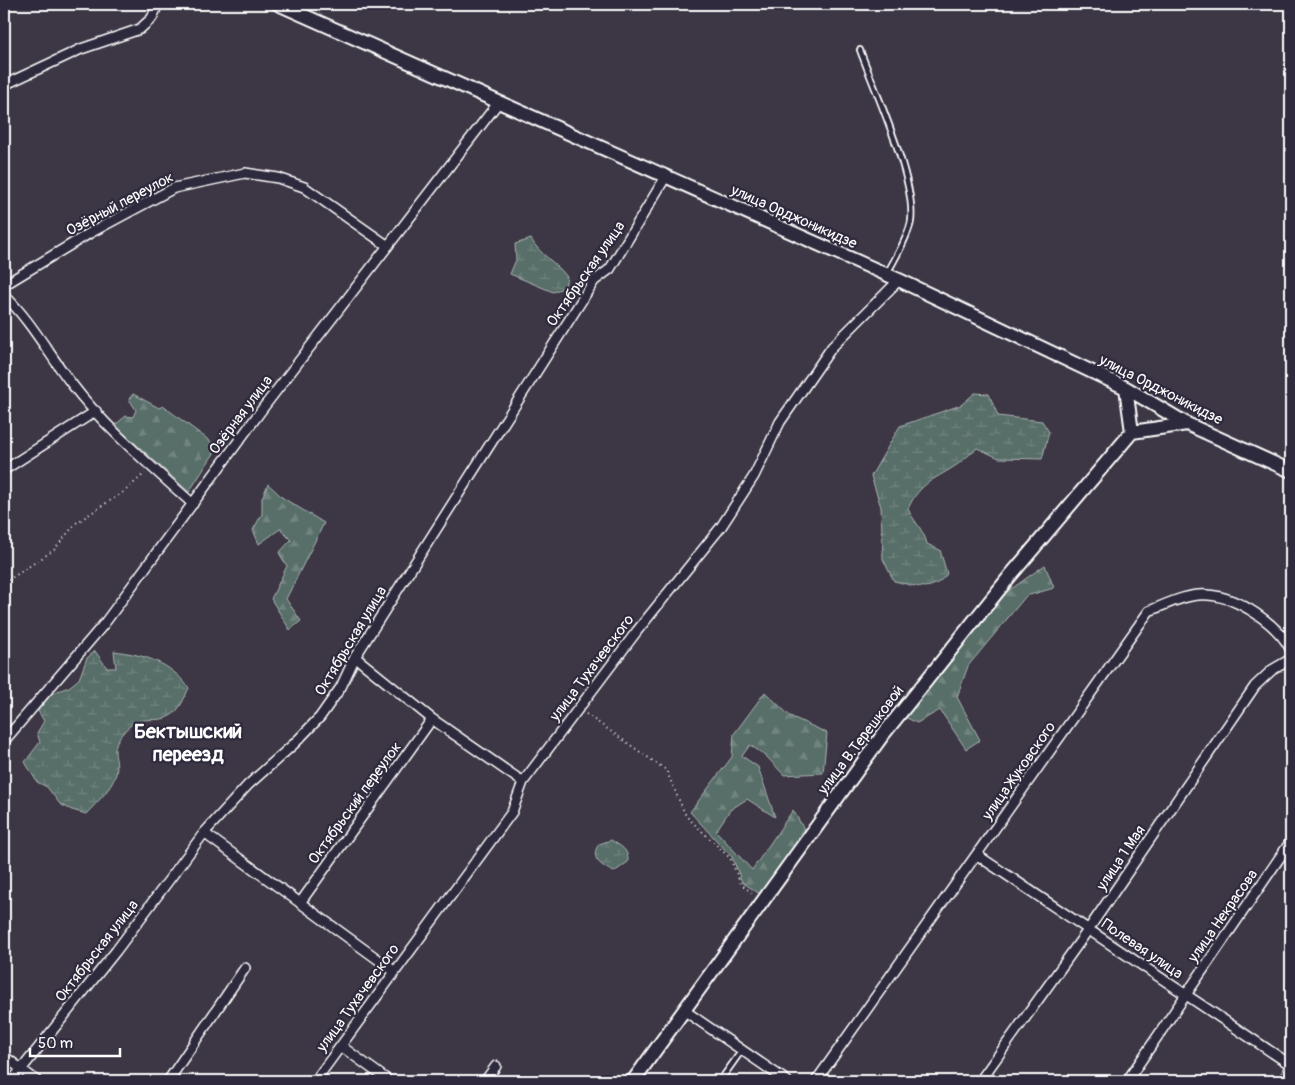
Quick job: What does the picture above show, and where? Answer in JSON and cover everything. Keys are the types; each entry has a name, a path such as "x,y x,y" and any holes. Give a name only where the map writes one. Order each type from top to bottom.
{"main road":[{"name":"улица Орджоникидзе","path":"278,4 665,178 899,280 1126,388 1187,424 1291,471"},
{"path":"1126,388 1132,432 1187,424"},
{"name":"улица В.Терешковой","path":"633,1081 882,736 1010,576 1132,432"}],"street":[{"path":"4,86 81,49 140,29 152,18 158,4"},
{"name":"Озёрная улица","path":"4,741 104,624 263,408 498,103"},
{"name":"Озёрный переулок","path":"4,285 90,233 174,188 245,173 278,178 304,187 388,246"},
{"name":"Октябрьская улица","path":"12,1081 116,952 204,833 248,785 295,744 320,717 342,688 355,657 594,281 610,269 665,178"},
{"name":"улица Тухачевского","path":"315,1081 512,812 524,782 637,631 721,528 754,476 780,422 832,347 899,280"},
{"path":"4,294 23,314 71,384 96,411 193,504"},
{"path":"4,470 96,411"},
{"name":"улица Жуковского","path":"816,1081 1149,611 1178,600 1208,595 1245,608 1273,625 1286,640 1291,650"},
{"path":"355,657 432,719 524,782"},
{"name":"улица 1 Мая","path":"980,1081 1088,930 1255,686 1272,670 1291,659"},
{"name":"Октябрьский переулок","path":"300,903 432,719"},
{"path":"204,833 394,971"},
{"name":"улица Некрасова","path":"1127,1081 1291,841"},
{"name":"Полевая улица","path":"977,855 1291,1063"},
{"path":"168,1081 244,968"},
{"path":"685,1011 787,1081"},
{"path":"341,1046 389,1081"},
{"path":"4,1056 37,1081"},
{"path":"1285,1081 1288,1077 1291,1063"},
{"path":"485,1081 496,1066"}],"lane":[{"path":"860,50 907,179 910,222 887,275"},
{"path":"720,1081 742,1050"}],"path":[{"path":"4,583 54,550 76,523 125,491 153,467"},
{"path":"579,709 666,770 686,816 730,858 741,884 763,902"}],"green space":[{"path":"531,239 539,250 567,277 565,287 553,292 510,274 516,260 515,244"},
{"path":"975,393 989,394 998,416 1042,421 1049,432 1042,459 999,458 977,448 958,464 924,486 908,509 924,534 927,544 940,550 947,574 935,584 923,587 894,581 883,559 881,507 871,476 900,426 961,405"},
{"path":"133,394 159,408 163,406 218,447 189,492 115,425 126,416 133,417 136,410 129,399"},
{"path":"268,484 283,498 324,523 286,599 301,621 290,630 271,599 287,566 279,553 291,540 280,529 259,544 253,530 262,514 262,498"},
{"path":"1045,565 1054,588 1026,596 968,666 957,697 980,740 966,749 940,710 917,723 905,717 1007,592"},
{"path":"95,651 107,668 116,668 114,651 156,661 174,672 189,688 181,704 173,714 164,718 135,723 122,734 115,750 117,768 114,780 103,796 86,814 60,804 47,787 37,782 25,762 40,742 37,733 44,721 38,711 52,693 69,687 79,679 87,658"},
{"path":"765,692 790,716 827,733 823,773 784,775 766,756 750,745 742,756 758,767 775,817 747,799 730,810 716,831 752,870 793,810 808,836 763,896 742,882 732,857 690,812 732,757 734,734"},
{"path":"611,840 623,848 628,858 628,862 614,872 598,861 595,853 599,844"}],"district":[{"name":"Бектышский переезд","path":"188,742"}]}
